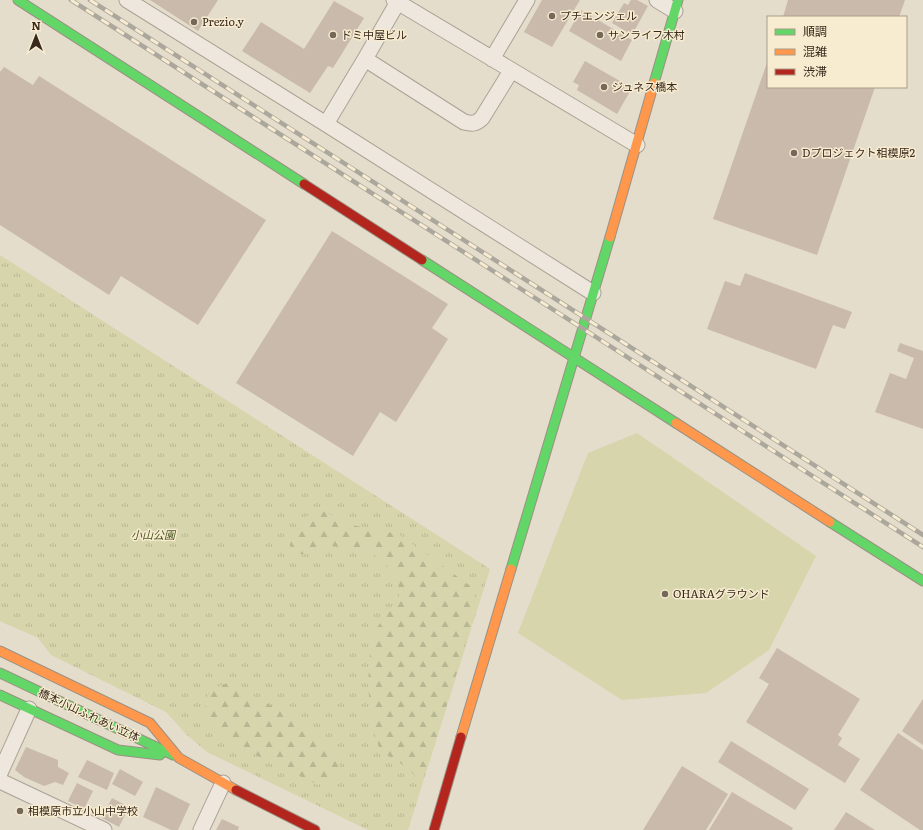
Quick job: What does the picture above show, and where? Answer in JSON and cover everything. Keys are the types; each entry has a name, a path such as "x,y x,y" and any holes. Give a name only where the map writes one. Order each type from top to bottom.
{"street":[{"path":"127,0 593,293"},
{"path":"492,58 527,0"},
{"path":"434,830 677,5 657,0"},
{"path":"21,1 923,581"},
{"path":"326,124 365,59 397,1 511,71 637,145"},
{"path":"365,59 464,122 471,124 478,122 482,118 511,71"},
{"path":"0,651 150,723 179,758"},
{"name":"橋本小山ふれあい立体","path":"0,673 179,758 315,830"},
{"path":"0,695 118,750 179,758"},
{"path":"0,772 29,709"},
{"path":"0,781 104,830"},
{"path":"201,830 224,783"}],"green space":[{"name":"小山公園","path":"0,255 490,569 408,830 368,830 207,752 187,735 166,712 51,655 38,638 0,621"},
{"name":"OHARAグラウンド","path":"637,433 816,556 769,650 706,693 622,700 518,633 588,453"},
{"path":"321,510 352,525 398,534 476,590 474,617 433,750 421,783 408,768 380,751 372,726 368,686 371,635 400,594 396,574 371,552 331,546 317,554 296,554 290,544 303,518"},
{"path":"227,683 301,722 333,749 342,774 318,785 221,738 203,721 207,697 211,690"}],"building":[{"name":"Prezio.y","path":"150,0 218,0 198,31"},
{"name":"プチエンジェル","path":"542,0 580,0 552,47 524,32"},
{"path":"631,0 637,0 648,6 632,35 612,23 624,3 628,5"},
{"path":"788,0 905,0 899,16 783,16"},
{"name":"ドミ中屋ビル","path":"334,1 364,18 333,68 328,66 310,93 242,51 261,22 304,49"},
{"name":"サンライフ木村","path":"581,10 632,40 621,61 569,31"},
{"name":"ジュネス橋本","path":"585,61 632,88 617,114 577,90 579,85 573,82"},
{"name":"Dプロジェクト相模原2","path":"767,63 767,88 875,88 817,255 713,219"},
{"path":"4,67 33,85 39,76 266,220 198,325 121,276 109,295 0,225 0,72"},
{"path":"332,231 448,304 432,328 448,339 396,422 380,412 353,456 236,383"},
{"path":"745,273 852,312 845,329 833,325 816,369 707,329 725,281 740,286"},
{"path":"900,343 923,351 923,429 875,412 890,373 906,379 914,358 897,351"},
{"path":"777,648 860,699 838,735 842,738 838,745 860,759 845,783 746,722 769,684 759,678"},
{"path":"923,699 923,745 902,731"},
{"path":"898,733 923,750 923,830 920,830 860,790"},
{"path":"731,741 809,789 795,810 718,762"},
{"path":"26,747 58,760 58,767 69,773 63,785 55,782 44,786 24,777 15,770"},
{"path":"87,760 114,773 107,790 78,777"},
{"path":"682,766 728,794 706,830 643,830"},
{"path":"120,769 143,782 135,796 112,784"},
{"path":"77,783 93,791 84,809 68,801"},
{"path":"156,787 190,804 178,830 171,830 143,817"},
{"path":"732,792 793,828 792,830 709,830"},
{"path":"112,798 129,807 119,827 102,818"},
{"path":"846,812 875,830 834,830"},
{"path":"222,819 239,827 238,830 216,830"}],"railway":[{"path":"71,0 923,547"},
{"path":"90,0 923,535"}],"traffic: fast":[{"path":"18,0 304,184"},
{"path":"654,83 678,0"},
{"path":"511,569 610,237"},
{"path":"422,260 676,423"},
{"path":"830,522 923,581"},
{"path":"0,673 173,755"},
{"path":"0,695 118,750 160,755"}],"traffic: slow":[{"path":"610,237 654,83"},
{"path":"676,423 830,522"},
{"path":"461,737 511,569"},
{"path":"0,651 150,723 179,758 236,790"}],"traffic: jam":[{"path":"304,184 422,260"},
{"path":"434,830 461,737"},
{"path":"236,790 315,830"}],"place":[{"name":"プチエンジェル","path":"552,16"},
{"name":"Prezio.y","path":"194,22"},
{"name":"ドミ中屋ビル","path":"333,35"},
{"name":"サンライフ木村","path":"600,35"},
{"name":"ジュネス橋本","path":"604,87"},
{"name":"Dプロジェクト相模原2","path":"794,153"},
{"name":"OHARAグラウンド","path":"665,594"},
{"name":"相模原市立小山中学校","path":"20,811"}]}
